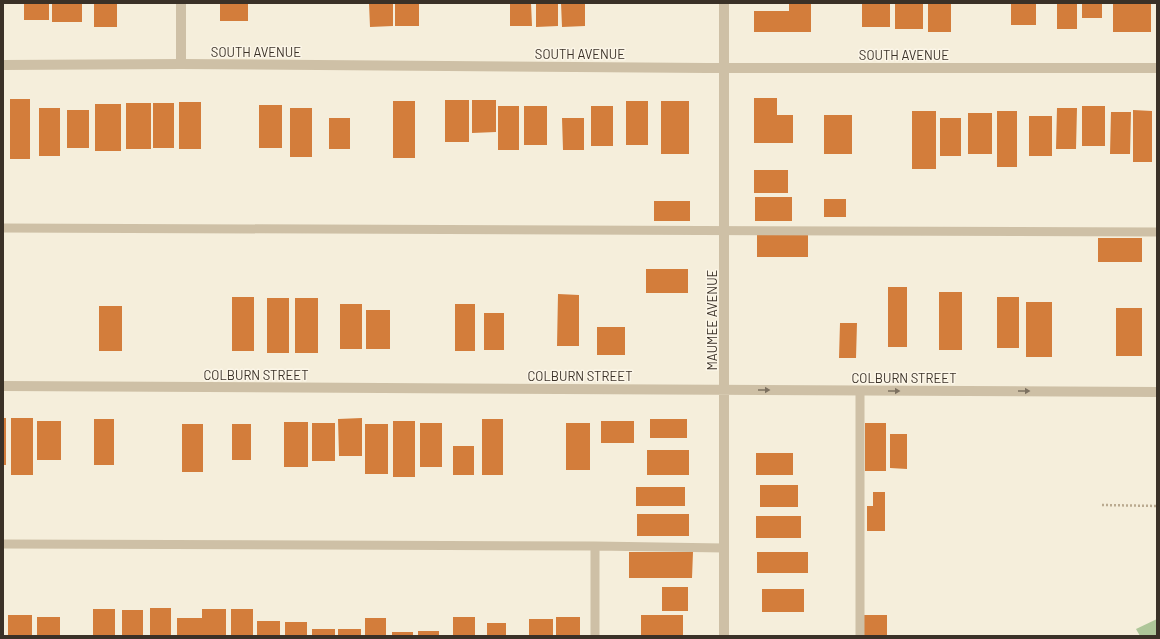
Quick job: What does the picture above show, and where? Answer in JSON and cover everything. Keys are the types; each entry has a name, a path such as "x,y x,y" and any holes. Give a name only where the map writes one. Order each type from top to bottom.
{"street":[{"path":"181,3 181,64"},
{"name":"MAUMEE AVENUE","path":"724,3 724,636"},
{"name":"SOUTH AVENUE","path":"3,65 181,64 724,68 1157,68"},
{"name":"COLBURN STREET","path":"3,386 1157,392"}],"lane":[{"path":"3,228 1157,232"},
{"path":"860,391 860,636"},
{"path":"3,544 595,546 724,548"},
{"path":"595,546 595,636"}],"path":[{"path":"1102,505 1157,506"}],"green space":[{"path":"1157,619 1157,636 1140,636 1136,629"}],"building":[{"path":"4,3 4,25 3,25"},
{"path":"24,3 49,3 49,20 24,20"},
{"path":"52,3 82,3 82,22 52,22"},
{"path":"94,3 117,3 117,27 94,27"},
{"path":"220,3 248,3 248,21 220,21"},
{"path":"369,3 393,3 393,26 370,27"},
{"path":"395,3 419,3 419,26 395,26"},
{"path":"510,3 531,3 532,26 510,26"},
{"path":"536,3 558,3 558,26 536,27"},
{"path":"561,3 585,3 585,26 562,27"},
{"path":"789,3 811,3 811,32 754,32 754,11 789,11"},
{"path":"862,3 890,3 890,27 862,27"},
{"path":"895,3 923,3 923,29 895,29"},
{"path":"928,3 951,3 951,32 928,32"},
{"path":"1011,3 1036,3 1036,25 1011,25"},
{"path":"1057,3 1077,3 1077,29 1057,29"},
{"path":"1082,3 1102,3 1102,18 1082,18"},
{"path":"1113,3 1151,3 1151,32 1113,32"},
{"path":"754,98 777,98 777,115 793,115 793,143 754,143"},
{"path":"10,99 30,99 30,159 10,159"},
{"path":"445,100 469,100 469,142 445,142"},
{"path":"472,100 496,100 496,132 472,133"},
{"path":"393,101 415,101 415,158 393,158"},
{"path":"626,101 648,101 648,145 626,145"},
{"path":"661,101 689,101 689,154 661,154"},
{"path":"179,102 201,102 201,149 179,149"},
{"path":"126,103 151,103 151,149 126,149"},
{"path":"153,103 174,103 174,148 153,148"},
{"path":"95,104 121,104 121,151 95,151"},
{"path":"259,105 282,105 282,148 259,148"},
{"path":"498,106 519,106 519,150 498,150"},
{"path":"524,106 547,106 547,145 524,145"},
{"path":"591,106 613,106 613,146 591,146"},
{"path":"1082,106 1105,106 1105,146 1082,146"},
{"path":"39,108 60,108 60,156 39,156"},
{"path":"290,108 312,108 312,157 290,157"},
{"path":"1057,108 1077,108 1076,149 1056,149"},
{"path":"67,110 89,110 89,148 67,148"},
{"path":"1133,110 1152,111 1152,162 1133,162"},
{"path":"912,111 936,111 936,169 912,169"},
{"path":"997,111 1017,111 1017,167 997,167"},
{"path":"1111,112 1131,112 1130,154 1110,154"},
{"path":"968,113 992,113 992,154 968,154"},
{"path":"824,115 852,115 852,154 824,154"},
{"path":"1029,116 1052,116 1052,156 1029,156"},
{"path":"329,118 350,118 350,149 329,149"},
{"path":"562,118 584,118 584,150 563,150"},
{"path":"940,118 961,118 961,156 940,156"},
{"path":"754,170 788,170 788,193 754,193"},
{"path":"755,197 792,197 792,221 755,221"},
{"path":"824,199 846,199 846,217 824,217"},
{"path":"654,201 690,201 690,221 654,221"},
{"path":"757,234 808,234 808,257 757,257"},
{"path":"1098,238 1142,238 1142,262 1098,262"},
{"path":"646,269 688,269 688,293 646,293"},
{"path":"888,287 907,287 907,347 888,347"},
{"path":"939,292 962,292 962,350 939,350"},
{"path":"558,294 579,295 579,346 557,346"},
{"path":"232,297 254,297 254,351 232,351"},
{"path":"997,297 1019,297 1019,348 997,348"},
{"path":"267,298 289,298 289,353 267,353"},
{"path":"295,298 318,298 318,353 295,353"},
{"path":"1026,302 1052,302 1052,357 1026,357"},
{"path":"340,304 362,304 362,349 340,349"},
{"path":"455,304 475,304 475,351 455,351"},
{"path":"99,306 122,306 122,351 99,351"},
{"path":"1116,308 1142,308 1142,356 1116,356"},
{"path":"366,310 390,310 390,349 366,349"},
{"path":"484,313 504,313 504,350 484,350"},
{"path":"840,323 857,323 856,358 839,358"},
{"path":"597,327 625,327 625,355 597,355"},
{"path":"3,418 6,418 6,465 3,465"},
{"path":"11,418 33,418 33,475 11,475"},
{"path":"362,418 362,456 339,456 338,419"},
{"path":"94,419 114,419 114,465 94,465"},
{"path":"482,419 503,419 503,475 482,475"},
{"path":"650,419 687,419 687,438 650,438"},
{"path":"37,421 61,421 61,460 37,460"},
{"path":"393,421 415,421 415,477 393,477"},
{"path":"601,421 634,421 634,443 601,443"},
{"path":"284,422 308,422 308,467 284,467"},
{"path":"312,423 335,423 335,461 312,461"},
{"path":"420,423 442,423 442,467 420,467"},
{"path":"566,423 590,423 590,470 566,470"},
{"path":"865,423 886,423 886,471 865,471"},
{"path":"182,424 203,424 203,472 182,472"},
{"path":"232,424 251,424 251,460 232,460"},
{"path":"365,424 388,424 388,474 365,474"},
{"path":"890,434 907,434 907,469 890,468"},
{"path":"453,446 474,446 474,475 453,475"},
{"path":"647,450 689,450 689,475 647,475"},
{"path":"756,453 793,453 793,475 756,475"},
{"path":"760,485 798,485 798,507 760,507"},
{"path":"636,487 685,487 685,506 636,506"},
{"path":"873,492 885,492 885,531 867,531 867,506 873,506"},
{"path":"637,514 689,514 689,536 637,536"},
{"path":"756,516 801,516 801,538 756,538"},
{"path":"629,552 693,552 692,578 629,578"},
{"path":"757,552 808,552 808,573 757,573"},
{"path":"662,587 688,587 688,611 662,611"},
{"path":"762,589 804,589 804,612 762,612"},
{"path":"150,608 171,608 171,636 150,636"},
{"path":"93,609 115,609 115,636 93,636"},
{"path":"202,609 226,609 226,636 177,636 177,618 202,618"},
{"path":"231,609 253,609 253,636 231,636"},
{"path":"122,610 143,610 143,636 122,636"},
{"path":"8,615 32,615 32,636 8,636"},
{"path":"641,615 683,615 683,636 641,636"},
{"path":"864,615 887,615 887,636 864,636"},
{"path":"37,617 60,617 60,636 37,636"},
{"path":"453,617 475,617 475,636 453,636"},
{"path":"556,617 580,617 580,636 556,636"},
{"path":"365,618 386,618 386,636 365,636"},
{"path":"529,619 553,619 553,636 529,636"},
{"path":"257,621 280,621 280,636 257,636"},
{"path":"285,622 307,622 307,636 285,636"},
{"path":"487,623 506,623 506,636 487,636"},
{"path":"312,629 335,629 335,636 312,636"},
{"path":"338,629 361,629 361,636 338,636"},
{"path":"418,631 439,631 439,636 418,636"},
{"path":"392,632 413,632 413,636 392,636"}]}
